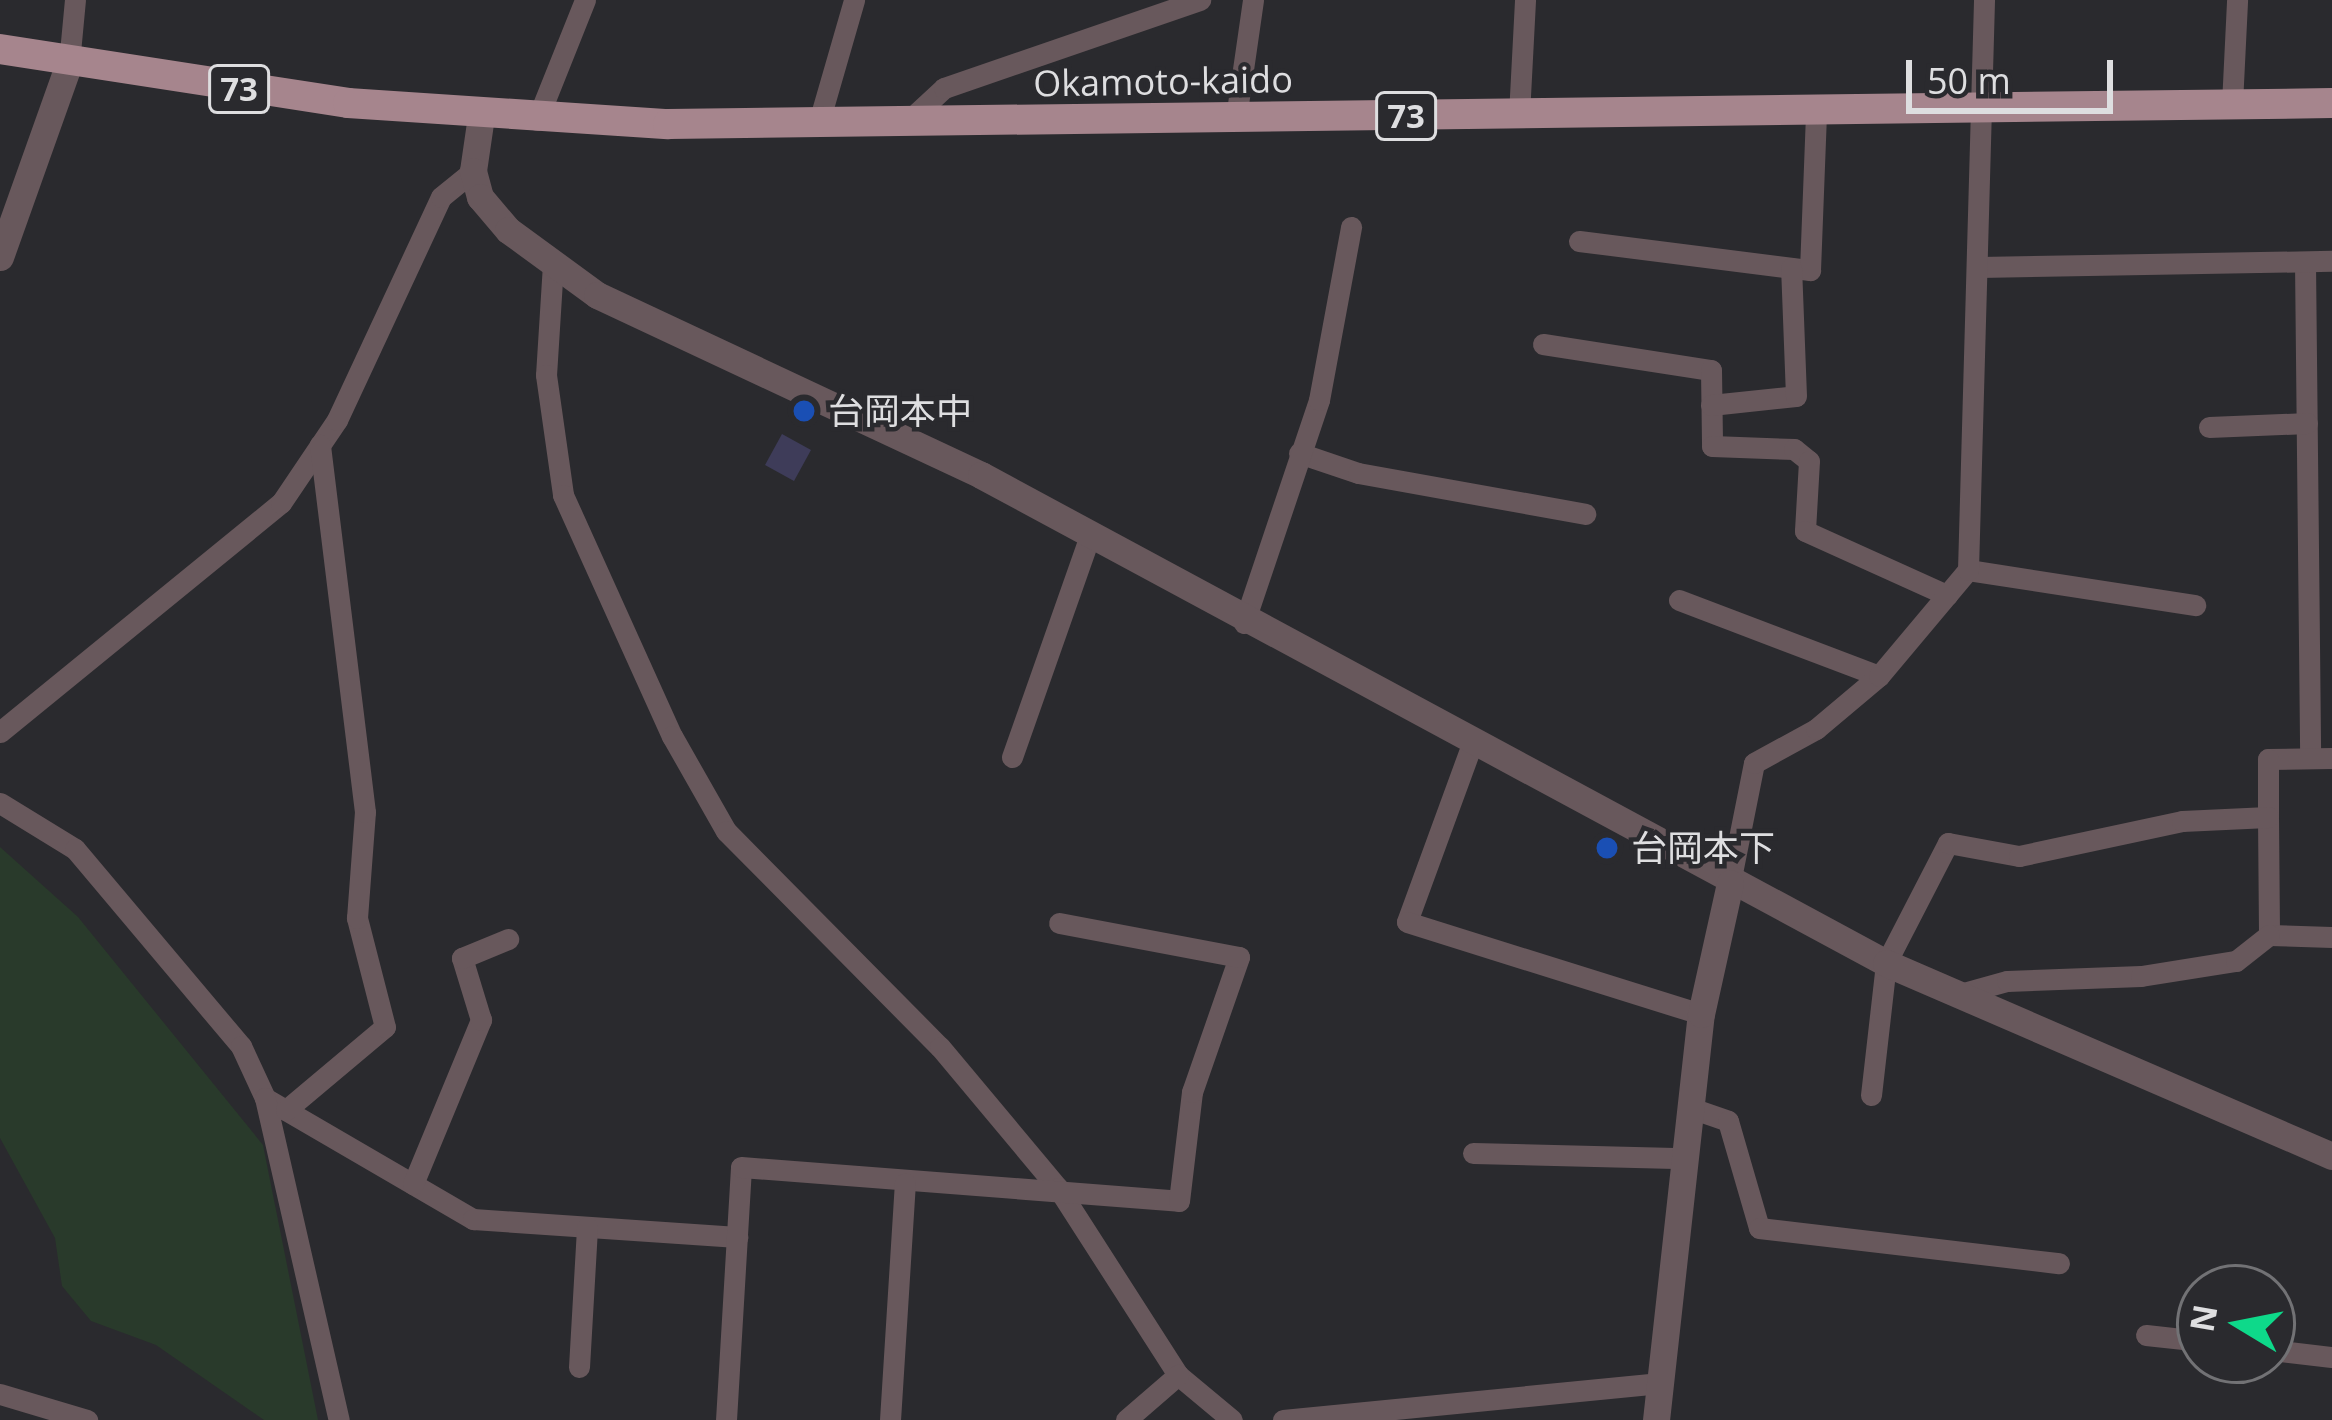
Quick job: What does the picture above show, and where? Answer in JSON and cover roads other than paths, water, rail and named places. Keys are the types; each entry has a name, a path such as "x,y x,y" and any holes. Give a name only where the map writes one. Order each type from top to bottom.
{"main road":[{"name":"Okamoto-kaido","path":"0,49 69,63 537,120 818,125 2332,103"}],"street":[{"path":"0,257 69,63 75,0"},
{"path":"818,125 854,0"},
{"path":"904,124 944,88 1200,0"},
{"path":"1236,118 1253,0"},
{"path":"1519,116 1525,0"},
{"path":"1656,1420 1701,1015 1754,763 1816,729 1879,676 1967,570 1984,0"},
{"path":"2232,104 2237,0"},
{"path":"537,120 576,3"},
{"path":"1579,241 1810,270 1816,112"},
{"path":"481,116 473,171 492,214 553,264 647,323 924,445 1244,623 1886,963 2332,1156"},
{"path":"0,732 280,503 320,445 442,197 473,171"},
{"path":"1244,623 1318,400 1351,226"},
{"path":"2269,934 2268,758 2321,758 2305,262"},
{"path":"1978,267 2332,262"},
{"path":"553,264 547,375 562,495 672,736 726,831 940,1047 1058,1188 1178,1376 1232,1420"},
{"path":"1712,405 1796,396 1790,268"},
{"path":"1543,344 1712,370 1712,446 1794,449 1809,461 1805,530 1947,595"},
{"path":"2209,427 2307,424"},
{"path":"286,1110 385,1027 357,918 365,812 320,445"},
{"path":"1299,453 1358,473 1585,514"},
{"path":"1012,757 1090,536"},
{"path":"1967,570 2194,605"},
{"path":"1679,600 1879,676"},
{"path":"1472,744 1407,922 1701,1015"},
{"path":"0,803 75,848 241,1046 266,1098 339,1420"},
{"path":"1871,1095 1886,963 1948,844 2019,856 2182,821 2268,817"},
{"path":"726,1420 741,1168 905,1183 1058,1188 1179,1201 1192,1092 1239,957 1059,923"},
{"path":"1955,995 2007,981 2141,976 2236,961 2269,934 2332,937"},
{"path":"412,1184 481,1020 462,958 508,939"},
{"path":"266,1098 473,1219 737,1237"},
{"path":"1691,1108 1728,1121 1760,1228 2059,1263"},
{"path":"1474,1153 1685,1158"},
{"path":"890,1420 905,1183"},
{"path":"579,1367 587,1227"},
{"path":"2146,1335 2176,1338"},
{"path":"2296,1353 2332,1357"},
{"path":"1126,1420 1178,1376"},
{"path":"1283,1420 1660,1383"},
{"path":"0,1394 88,1420"}],"place":[{"name":"台岡本中","path":"804,411"},
{"name":"台岡本下","path":"1607,848"}]}
